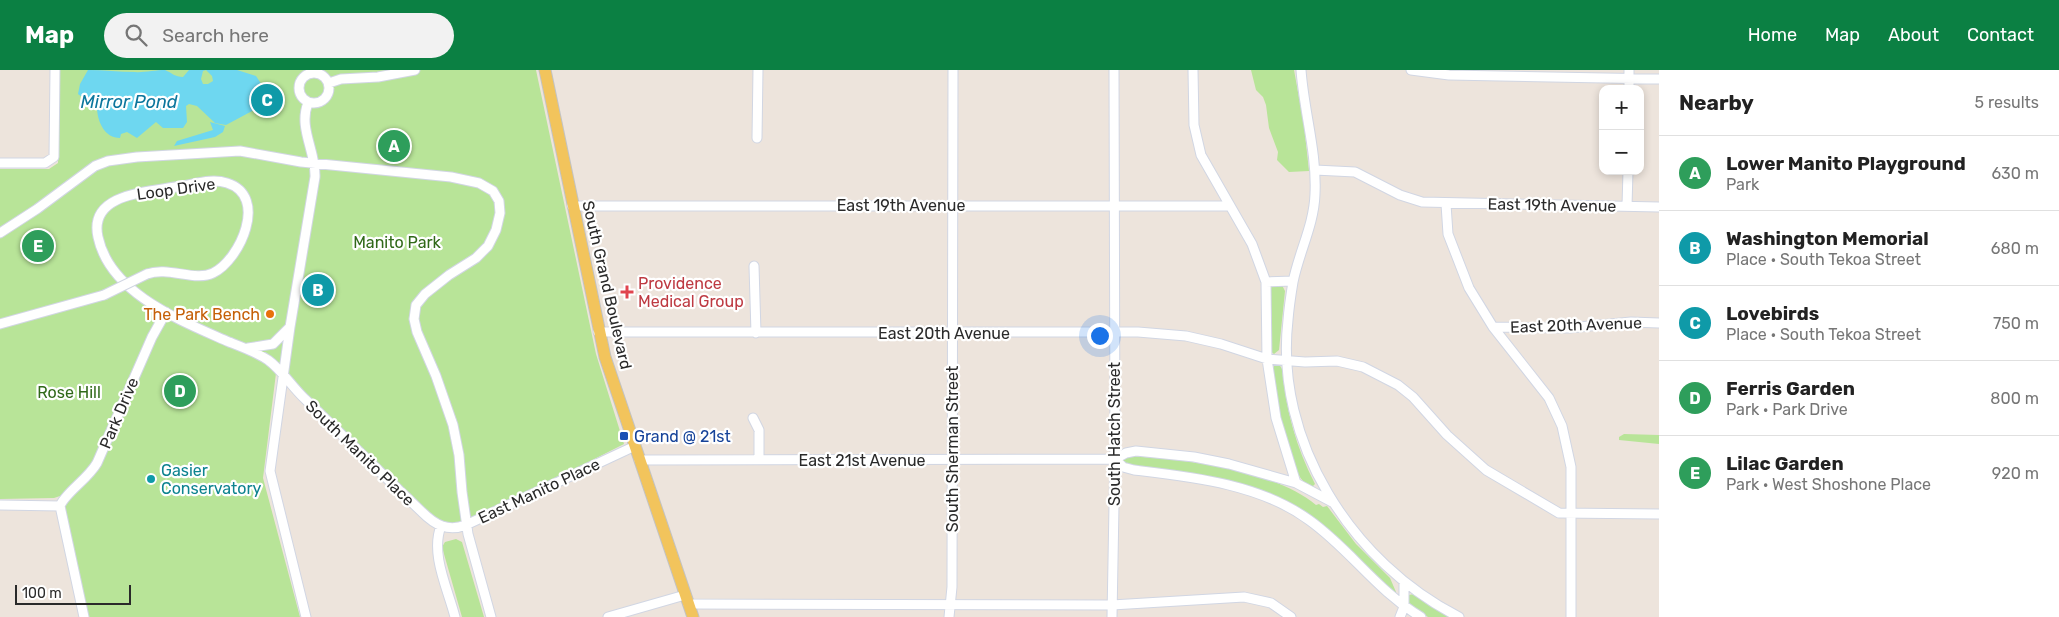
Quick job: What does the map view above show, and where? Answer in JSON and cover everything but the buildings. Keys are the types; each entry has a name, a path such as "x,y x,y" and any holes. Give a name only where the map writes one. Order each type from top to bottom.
{"main road":[{"name":"South Grand Boulevard","path":"545,70 598,332 686,600 694,617"}],"street":[{"path":"0,163 46,163 52,160 55,152 55,70"},
{"path":"329,83 340,79 378,77 415,70"},
{"path":"757,138 758,70"},
{"name":"South Sherman Street","path":"949,617 952,587 953,70"},
{"name":"South Hatch Street","path":"1112,617 1115,459 1114,70"},
{"path":"1193,70 1194,125 1201,154 1252,244 1266,282 1267,359 1276,418 1296,484"},
{"path":"1302,70 1316,170 1313,214 1293,281 1286,337 1287,361 1293,403 1304,446 1332,502 1359,537 1404,582 1437,606 1459,617"},
{"path":"1411,70 1449,73 1629,74 1659,80"},
{"path":"315,73 323,76 329,83 329,91 325,99 317,104 308,103 300,94 299,85 303,78 315,73"},
{"path":"306,617 270,471 290,327 314,180 314,163 305,126 308,103"},
{"path":"0,233 37,209 90,169 116,159 228,150 314,163 463,179 486,187 498,197 500,209 498,224 488,246 476,258 449,275 425,294 416,305 414,314 417,332 442,390 455,436 466,525 491,617"},
{"name":"East 19th Avenue","path":"1316,170 1355,172 1410,199 1446,204 1659,207"},
{"path":"1627,206 1628,175"},
{"name":"Loop Drive","path":"0,324 104,295 148,274 164,271 206,275 217,270 239,245 248,226 248,207 239,190 224,182 208,182 119,198 108,204 100,214 97,226 98,238 111,269 122,281 166,312 268,360 283,376"},
{"name":"East 19th Avenue","path":"572,206 953,204 1229,206"},
{"path":"1446,204 1448,234 1459,267 1469,288 1493,327 1557,410 1567,442 1571,467 1571,617"},
{"path":"754,266 756,333"},
{"path":"1266,282 1293,281"},
{"name":"Park Drive","path":"60,506 97,463 152,337 166,312"},
{"name":"East 20th Avenue","path":"1493,327 1569,328 1624,322 1659,322"},
{"name":"Loop Drive","path":"242,347 259,348 269,345 282,336 290,327"},
{"name":"East 20th Avenue","path":"598,332 1138,332 1186,336 1221,344 1267,359 1345,362 1380,375 1413,397 1447,435 1486,470 1559,512 1570,514"},
{"name":"South Manito Place","path":"283,376 422,512 441,526"},
{"path":"753,418 759,430 759,460"},
{"name":"East Manito Place","path":"441,526 454,528 466,525 635,446"},
{"path":"1332,502 1296,484 1229,464 1169,454 1136,451 1126,453 1115,459 1123,467 1134,470 1200,480 1257,493 1279,502 1309,520 1369,577 1404,607 1421,617"},
{"name":"East 21st Avenue","path":"639,460 1115,459"},
{"path":"0,505 60,506 84,617"},
{"path":"1570,514 1659,514"},
{"path":"441,526 437,539 437,551 455,617"},
{"path":"1400,617 1404,607 1404,582"},
{"path":"608,617 686,600 1112,605 1244,597 1271,603 1291,617"}],"green space":[{"name":"Manito Park","path":"59,70 536,70 596,354 624,444 547,483 458,524 447,525 432,517 276,373 263,478 300,617 88,617 60,496 54,498 0,499 0,169 49,169 58,163"},
{"path":"1251,70 1294,70 1304,125 1309,171 1289,172 1277,160 1278,152 1269,128 1266,105 1263,97 1256,90"},
{"path":"1274,285 1282,285 1285,291 1279,350 1274,354 1269,350 1272,316 1269,289"},
{"path":"1279,364 1282,369 1286,399 1293,428 1302,456 1315,484 1312,487 1303,481 1295,469 1284,435 1273,370 1274,365"},
{"path":"1624,434 1659,435 1659,444 1619,440 1619,437"},
{"path":"1128,456 1200,463 1252,474 1298,493 1316,505 1327,506 1356,544 1390,578 1396,592 1393,592 1281,500 1128,467 1123,461"},
{"path":"456,539 462,542 484,617 462,617 442,547 445,542"},
{"path":"1414,594 1450,617 1428,617 1408,603 1409,595"}],"water":[{"name":"Mirror Pond","path":"88,70 138,72 165,70 176,76 183,77 189,70 206,70 237,70 256,76 262,85 263,96 254,110 226,125 215,123 197,106 189,104 186,106 187,122 183,128 163,128 156,122 137,138 127,132 121,134 120,138 106,133 103,129 97,109 78,94 80,84","holes":["206,70 212,76 213,81 203,84 201,79 203,71"]},
{"path":"210,122 225,126 223,132 215,137 174,146 177,141 213,130"}],"place":[{"name":"Lovebirds","path":"267,100"},
{"name":"Lower Manito Playground","path":"394,146"},
{"name":"Lilac Garden","path":"38,246"},
{"name":"Washington Memorial","path":"318,290"},
{"name":"Providence Medical Group","path":"627,292"},
{"name":"The Park Bench","path":"270,314"},
{"name":"Ferris Garden","path":"180,391"},
{"name":"Grand @ 21st","path":"624,436"},
{"name":"Gasier Conservatory","path":"151,479"}],"park label":[{"name":"Rose Hill","path":"69,392"}]}
